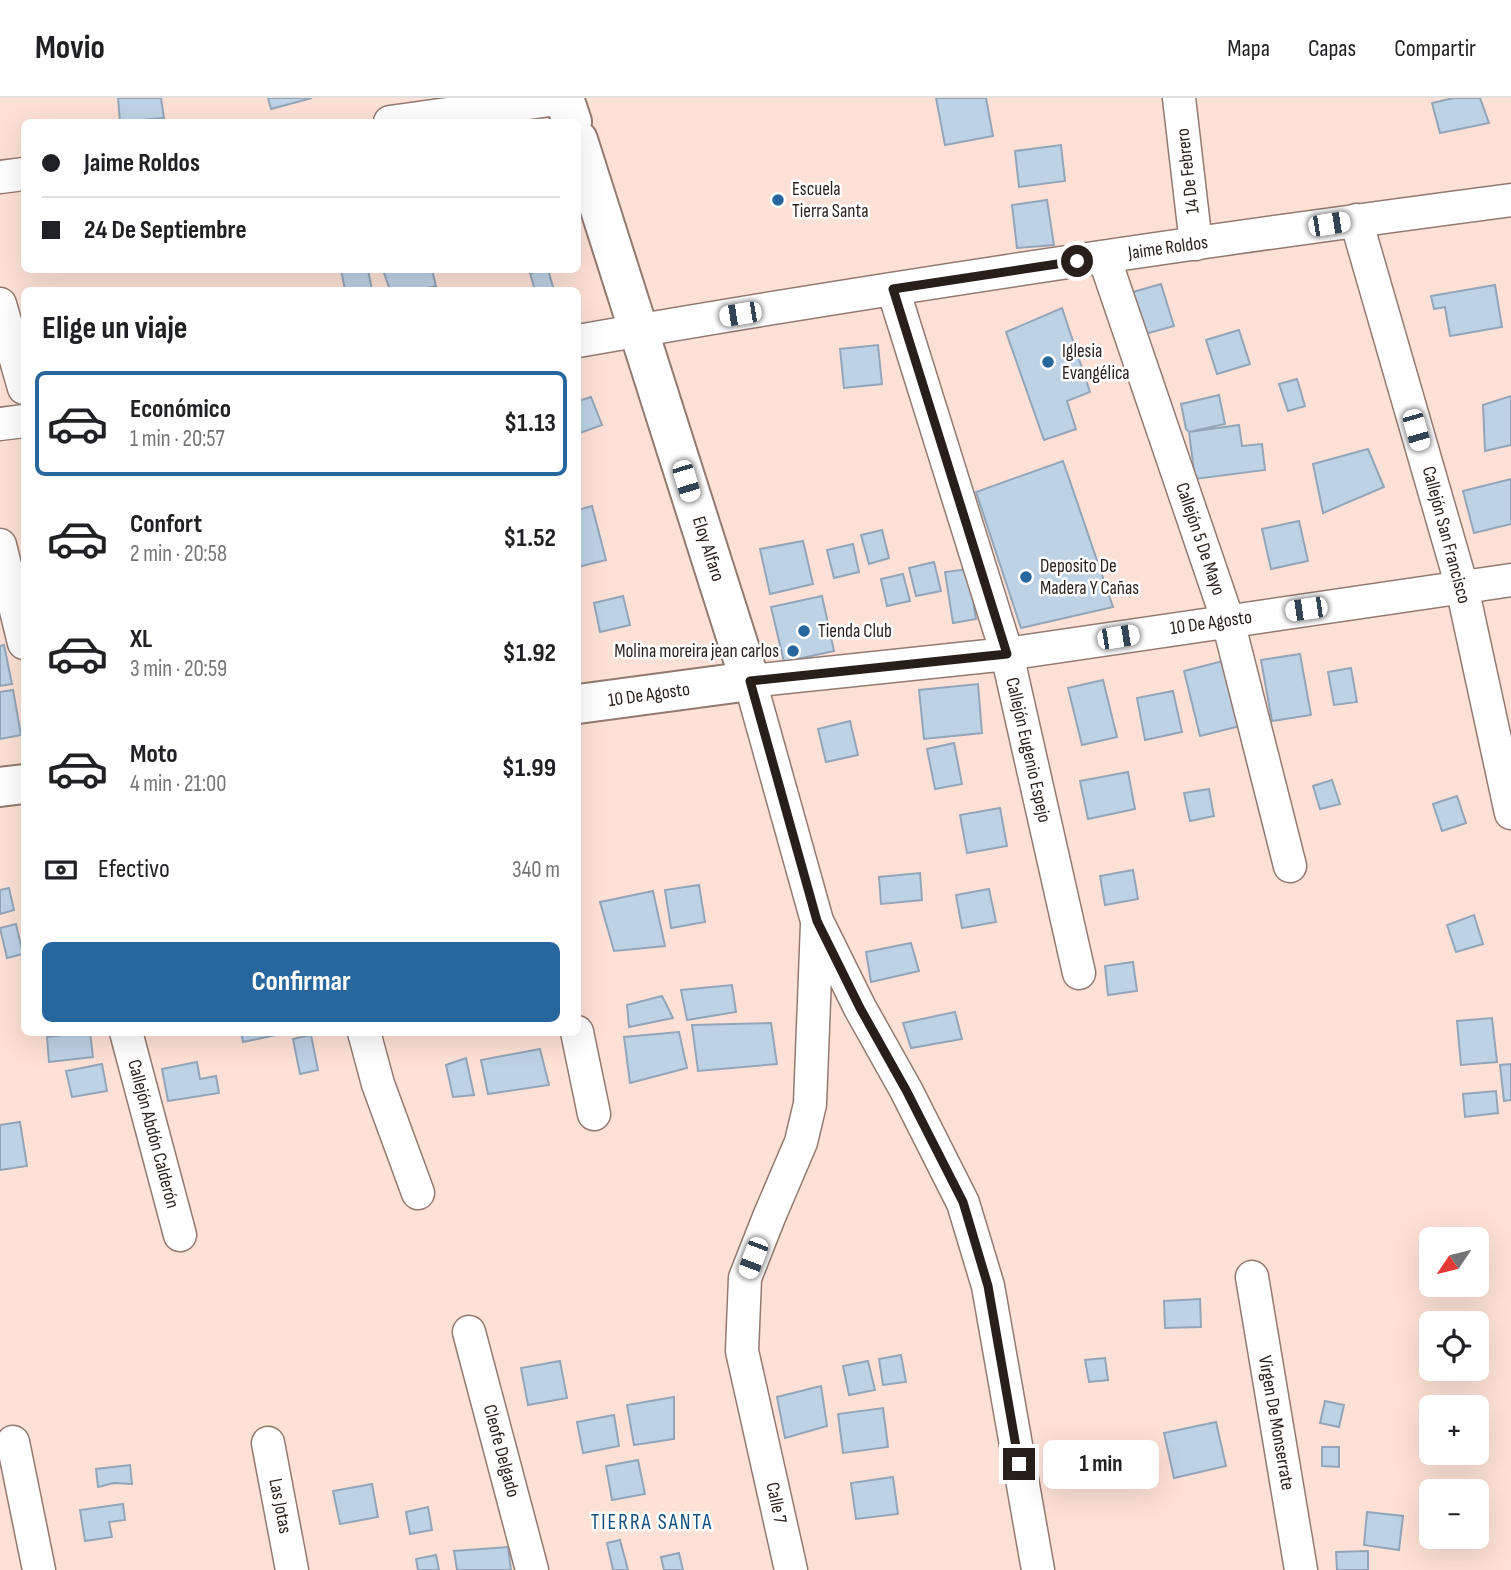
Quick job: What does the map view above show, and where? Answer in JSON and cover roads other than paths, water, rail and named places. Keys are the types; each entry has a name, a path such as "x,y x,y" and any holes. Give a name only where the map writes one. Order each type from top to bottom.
{"street":[{"path":"412,119 564,98 571,119"},
{"name":"14 De Febrero","path":"1179,98 1196,244"},
{"name":"Eloy Alfaro","path":"581,149 750,681 817,921"},
{"path":"0,177 21,174"},
{"name":"Jaime Roldos","path":"581,340 1104,257 1511,200"},
{"name":"Callejón San Francisco","path":"1356,220 1462,587 1511,813"},
{"name":"Callejón 5 De Mayo","path":"1104,257 1228,621 1290,866"},
{"name":"Callejón Eugenio Espejo","path":"893,289 1007,654 1079,973"},
{"path":"0,304 21,378"},
{"path":"0,424 21,421"},
{"path":"0,545 21,631"},
{"name":"10 De Agosto","path":"581,704 750,681 1007,654 1511,580"},
{"path":"0,787 21,784"},
{"path":"817,921 963,1202 988,1286 1038,1570"},
{"name":"Calle 7","path":"791,1570 742,1351 745,1278 801,1142 810,1104 817,921"},
{"name":"Callejón Abdón Calderón","path":"127,1036 180,1235"},
{"path":"365,1036 378,1084 418,1193"},
{"path":"578,1036 594,1114"},
{"name":"Virgen De Monserrate","path":"1252,1277 1301,1570"},
{"name":"Cleofe Delgado","path":"469,1332 532,1570"},
{"path":"13,1442 39,1570"},
{"name":"Las Jotas","path":"268,1443 292,1570"}],"place":[{"name":"Escuela Tierra Santa","path":"778,200"},
{"name":"Iglesia Evangélica","path":"1048,362"},
{"name":"Deposito De Madera Y Cañas","path":"1026,577"},
{"name":"Tienda Club","path":"804,631"},
{"name":"Molina moreira jean carlos","path":"793,651"}],"district":[{"name":"TIERRA SANTA","path":"652,1522"}]}
